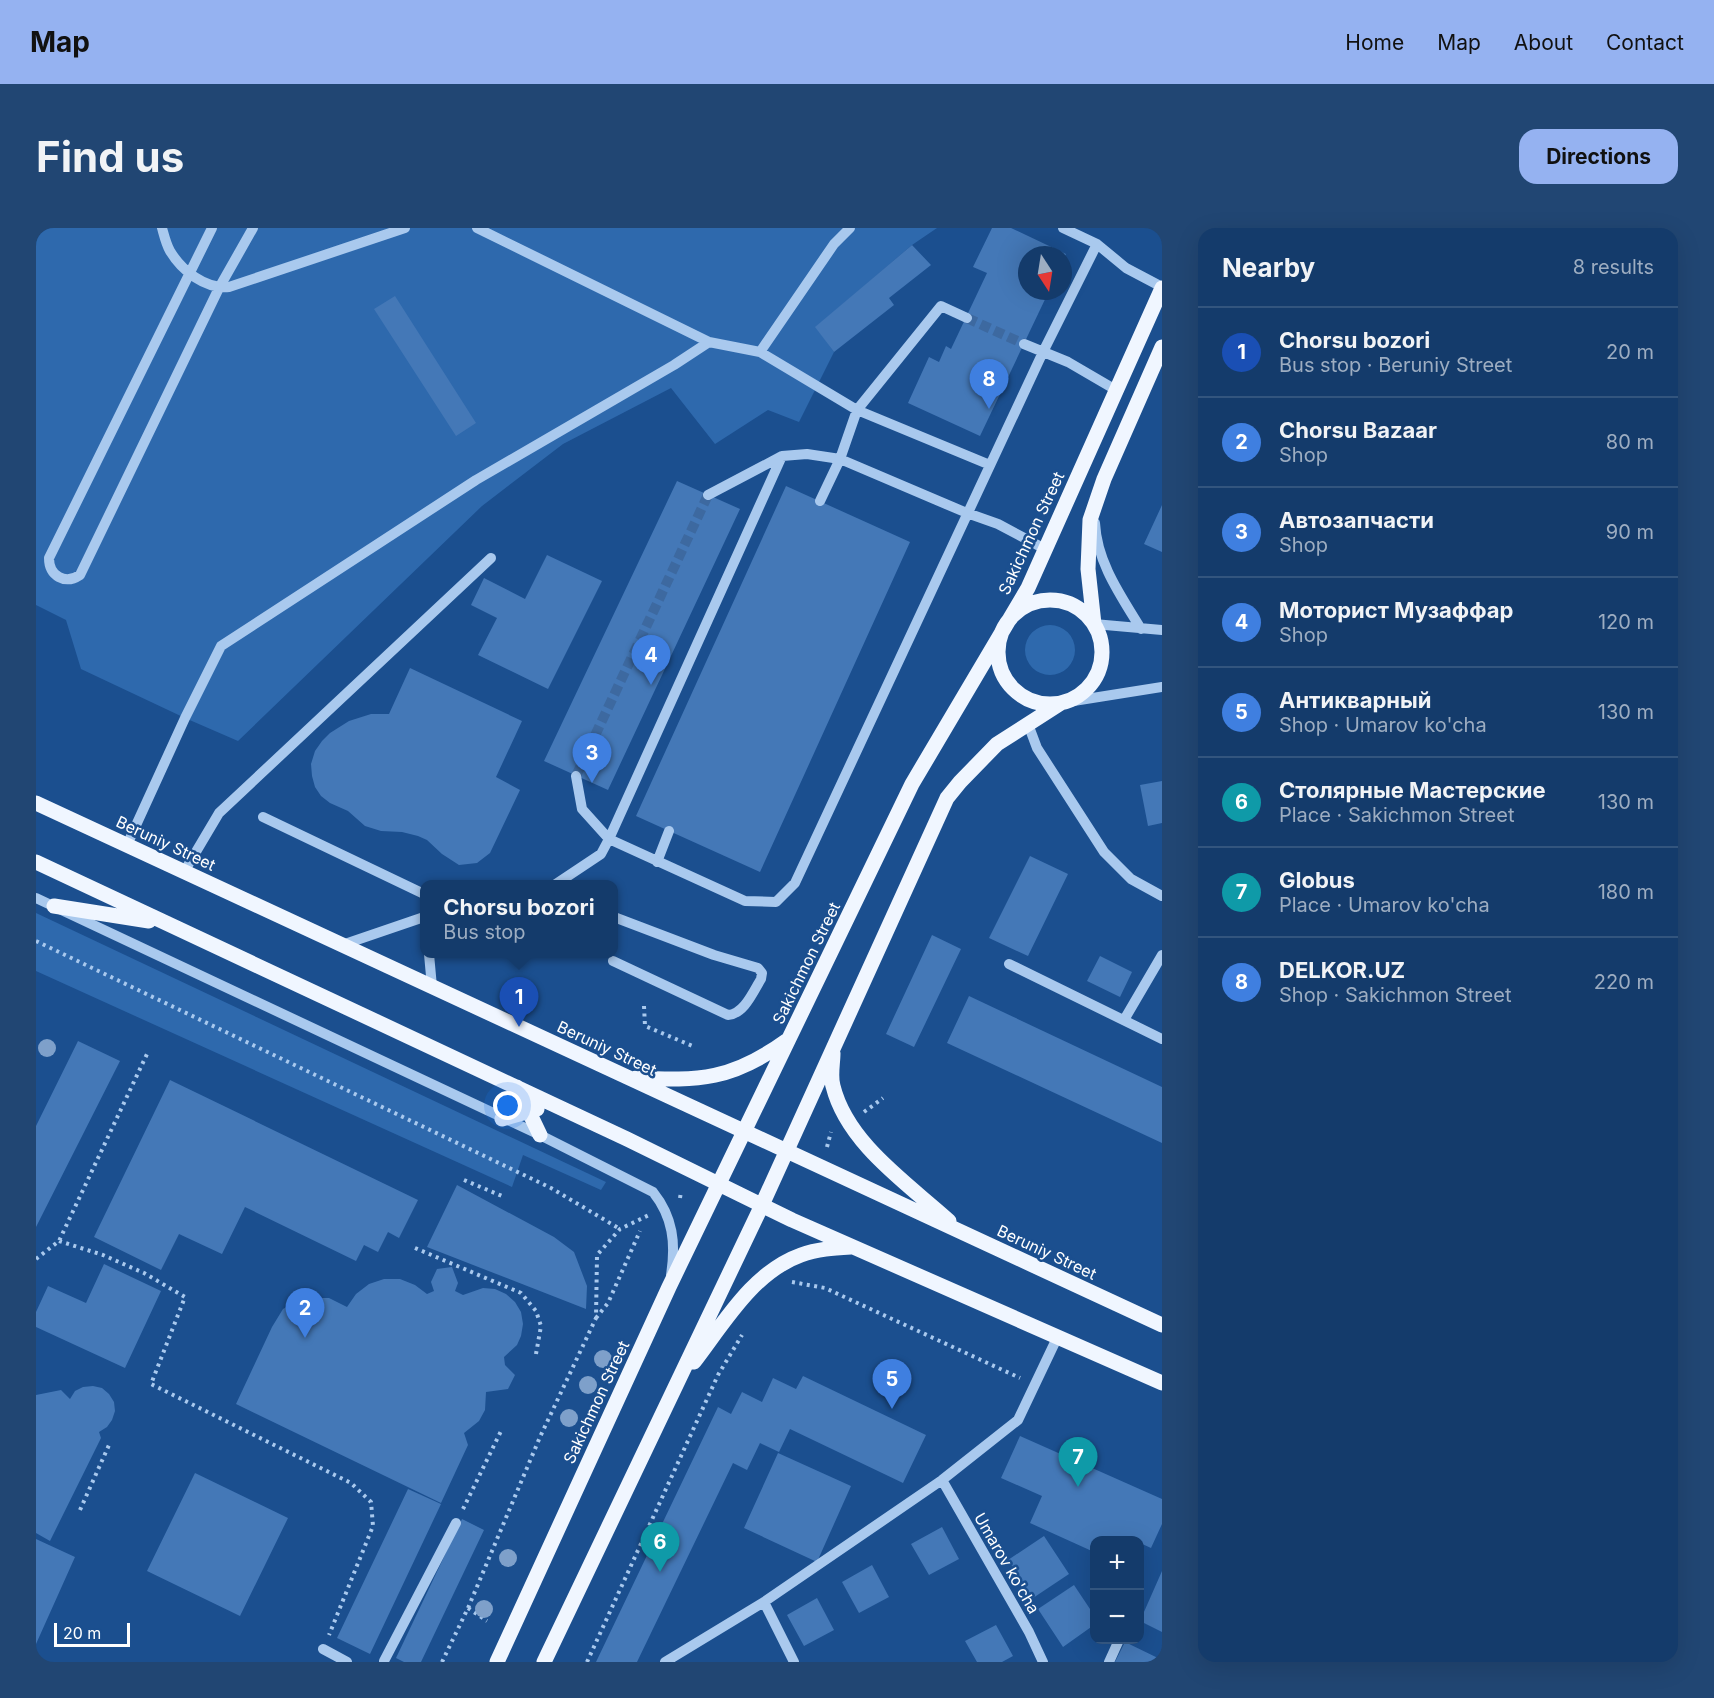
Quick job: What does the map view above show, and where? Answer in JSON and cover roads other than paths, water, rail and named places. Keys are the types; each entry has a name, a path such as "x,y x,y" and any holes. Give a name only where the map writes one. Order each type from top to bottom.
{"main road":[{"name":"Sakichmon Street","path":"497,1662 718,1183 912,784 1028,588 1162,287"},
{"path":"1094,624 1088,553 1090,520 1094,504 1162,347"},
{"path":"544,1662 762,1205 947,798 997,744 1060,703 1076,697 1089,686 1098,672 1102,656 1101,639 1094,624 1082,611 1066,603 1049,600 1032,603 1016,612 1005,625 999,641 998,658 1003,675 1013,689 1027,699 1043,704 1060,703"},
{"name":"Beruniy Street","path":"36,803 1162,1325"},
{"path":"36,862 517,1087 762,1205 1162,1383"},
{"path":"54,906 166,923"},
{"path":"628,1078 682,1080 706,1078 762,1059 788,1039"},
{"path":"833,1046 832,1084 842,1109 857,1136 962,1233"},
{"path":"517,1087 540,1135"},
{"path":"502,1119 554,1105"},
{"path":"676,1386 742,1300 769,1272 801,1255 827,1249 854,1247"}],"street":[{"path":"162,228 169,250 189,274 219,288 229,287 405,228"},
{"path":"212,228 49,558 51,570 58,578 69,580 80,575 219,288 253,228"},
{"path":"477,228 709,342 760,352 857,410 990,465"},
{"path":"760,352 834,244 850,228"},
{"path":"1063,228 1097,244 1126,268 1162,287"},
{"path":"576,776 582,809 609,839 745,901 776,902 795,883 1043,352 1097,244"},
{"path":"820,501 840,459 857,410 941,306 967,318"},
{"path":"127,845 221,645 476,480 674,365 709,342"},
{"path":"1024,344 1068,362 1116,390"},
{"path":"708,495 782,456 807,454 840,459 998,524 1045,549"},
{"path":"563,880 601,854 609,839 782,456"},
{"path":"1094,504 1099,551 1107,572 1141,629"},
{"path":"184,872 219,813 491,558"},
{"path":"1094,624 1162,630"},
{"path":"1060,703 1162,687"},
{"path":"1028,724 1037,748 1104,852 1131,879 1162,896"},
{"path":"263,817 420,892"},
{"path":"657,862 669,831"},
{"path":"36,898 540,1135 653,1192 663,1207 672,1231 674,1251 669,1287"},
{"path":"342,945 420,918"},
{"path":"613,961 728,1015 735,1014 741,1009 761,979 762,973 758,968 714,955 618,919"},
{"path":"1124,1020 1162,955"},
{"path":"429,958 432,987"},
{"path":"1009,964 1162,1039"},
{"path":"665,1662 764,1602 942,1480 1018,1420 1057,1338"},
{"name":"Umarov ko'cha","path":"942,1480 1044,1662"},
{"path":"384,1661 456,1523"},
{"path":"764,1602 794,1662"},
{"path":"1109,1662 1117,1644"},
{"path":"323,1649 347,1662"}],"tunnel":[{"path":"967,318 1024,344"},
{"path":"576,776 708,495"}],"place":[{"name":"DELKOR.UZ","path":"989,409"},
{"name":"Моторист Музаффар","path":"651,685"},
{"name":"Автозапчасти","path":"592,783"},
{"name":"Chorsu bozori","path":"519,1027"},
{"name":"Chorsu Bazaar","path":"305,1338"},
{"name":"Антикварный","path":"892,1409"},
{"name":"Globus","path":"1078,1487"},
{"name":"Столярные Мастерские","path":"660,1572"}]}
